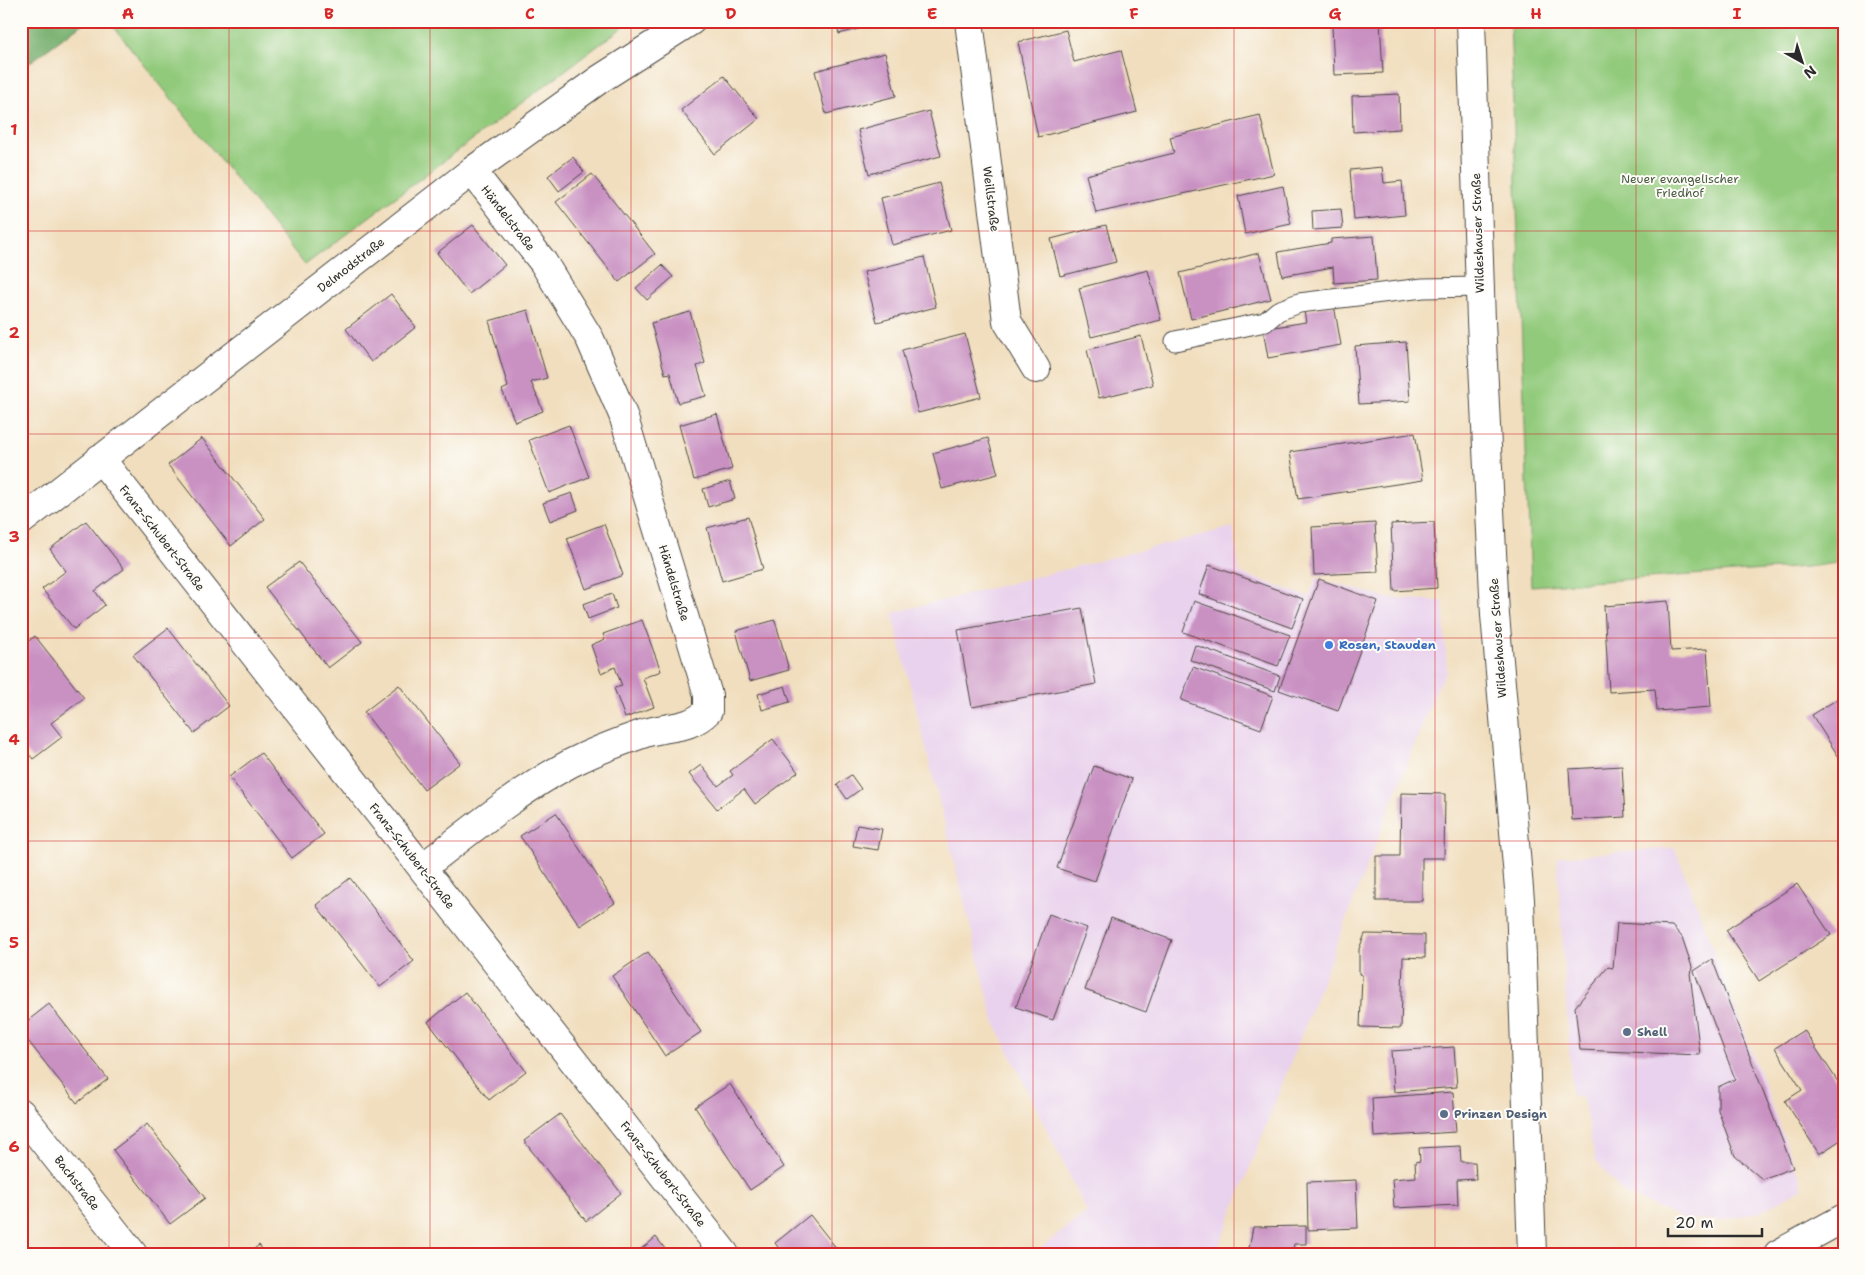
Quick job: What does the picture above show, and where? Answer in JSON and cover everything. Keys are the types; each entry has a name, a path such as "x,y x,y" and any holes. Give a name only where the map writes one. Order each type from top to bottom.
{"street":[{"name":"Delmodstraße","path":"21,521 472,171 600,79 691,21"},
{"name":"Weillstraße","path":"969,21 1007,321 1036,369"},
{"name":"Wildeshauser Straße","path":"1471,21 1480,287 1495,615 1520,900 1532,1254"},
{"name":"Händelstraße","path":"422,868 497,809 572,763 643,734 684,726 698,720 708,711 708,695 623,415 590,339 543,262 472,171"},
{"name":"Franz-Schubert-Straße","path":"100,458 725,1254"},
{"name":"Bachstraße","path":"21,1112 133,1254"},
{"path":"1778,1254 1844,1218"}],"lane":[{"path":"1175,341 1265,322 1278,311 1300,303 1423,288 1480,287"}],"shaded area":[{"path":"1233,527 1240,573 1309,597 1316,578 1387,598 1443,601 1447,672 1437,687 1216,1254 1033,1254 1087,1212 994,1021 892,613"},
{"path":"1675,848 1803,1188 1760,1212 1721,1220 1683,1219 1623,1193 1595,1160 1583,1097 1572,1095 1557,857"}],"green space":[{"path":"21,21 86,21 21,69"},
{"path":"109,21 631,21 305,265"},
{"name":"Neuer evangelischer Friedhof","path":"1510,21 1844,21 1844,562 1807,567 1531,586"}],"building":[{"path":"836,21 885,21 885,22 839,34"},
{"path":"1380,21 1383,73 1334,75 1332,24"},
{"path":"1066,30 1074,62 1121,50 1137,112 1038,137 1018,42"},
{"path":"885,53 896,96 826,114 815,71"},
{"path":"724,76 759,119 715,154 681,110"},
{"path":"1399,94 1400,129 1353,132 1352,96"},
{"path":"929,111 941,156 869,174 858,130"},
{"path":"1260,115 1274,174 1096,213 1086,175 1174,153 1170,137"},
{"path":"573,157 584,172 559,191 548,176"},
{"path":"1382,167 1384,183 1402,181 1405,215 1354,220 1350,170"},
{"path":"592,174 655,254 619,282 556,202"},
{"path":"939,183 951,230 892,245 881,198"},
{"path":"1283,186 1291,224 1245,234 1238,196"},
{"path":"1341,209 1343,228 1313,230 1312,211"},
{"path":"473,225 505,265 469,294 437,253"},
{"path":"1106,225 1116,262 1060,276 1051,239"},
{"path":"1374,236 1377,280 1334,283 1333,267 1282,276 1278,252 1331,243 1331,239"},
{"path":"1259,253 1271,299 1191,319 1180,273"},
{"path":"924,257 936,307 877,322 864,272"},
{"path":"662,265 673,277 647,300 636,288"},
{"path":"1148,270 1161,320 1091,337 1079,288"},
{"path":"391,294 416,327 371,362 346,329"},
{"path":"1334,305 1341,345 1268,358 1263,329 1306,322 1304,311"},
{"path":"528,310 547,378 531,382 543,411 515,422 502,390 508,387 489,321"},
{"path":"690,312 705,363 697,366 706,396 678,403 670,373 665,374 651,323"},
{"path":"965,334 981,397 918,413 902,350"},
{"path":"1141,336 1153,385 1099,398 1087,350"},
{"path":"1406,342 1410,401 1359,404 1355,346"},
{"path":"717,414 732,469 694,480 679,425"},
{"path":"569,425 589,477 549,493 529,440"},
{"path":"1415,433 1423,480 1298,499 1290,452"},
{"path":"202,438 265,519 231,546 168,465"},
{"path":"988,438 998,474 942,489 933,453"},
{"path":"730,481 735,499 708,507 703,489"},
{"path":"572,493 578,510 550,521 543,503"},
{"path":"748,517 763,569 722,581 707,528"},
{"path":"86,521 124,569 95,591 105,605 74,629 42,589 66,571 50,549"},
{"path":"1434,522 1437,588 1394,591 1391,524"},
{"path":"1375,523 1378,572 1314,575 1312,527"},
{"path":"604,524 623,575 586,589 567,538"},
{"path":"299,562 362,642 328,668 265,587"},
{"path":"1209,565 1303,599 1292,628 1199,594"},
{"name":"Rosen, Stauden","path":"1319,579 1378,601 1338,711 1279,690"},
{"path":"612,594 617,608 588,619 583,604"},
{"path":"1194,601 1290,635 1278,666 1183,632"},
{"path":"1668,601 1671,651 1707,649 1711,707 1657,711 1655,689 1609,692 1604,606"},
{"path":"1082,608 1096,684 972,707 958,630"},
{"path":"642,620 661,671 643,678 654,707 625,718 614,688 622,686 615,667 601,673 591,645 605,639 603,634"},
{"path":"775,620 789,670 750,681 736,631"},
{"path":"168,628 229,706 194,733 133,655"},
{"path":"35,636 84,698 51,723 62,737 33,759 21,745 21,647"},
{"path":"1195,645 1280,676 1275,691 1190,660"},
{"path":"1193,667 1273,696 1261,729 1181,700"},
{"path":"399,685 460,763 424,790 364,712"},
{"path":"785,686 790,702 762,710 758,694"},
{"path":"1844,695 1844,765 1812,715"},
{"path":"773,739 798,772 755,804 744,789 717,809 689,774 701,765 718,786 733,775 730,771"},
{"path":"261,753 324,834 292,858 229,777"},
{"path":"1094,766 1132,779 1095,881 1057,868"},
{"path":"1622,766 1625,817 1572,820 1569,769"},
{"path":"851,775 861,789 847,799 837,785"},
{"path":"1401,793 1445,794 1444,858 1422,858 1422,901 1376,901 1376,856 1400,856"},
{"path":"556,813 615,903 580,926 520,836"},
{"path":"857,825 882,829 878,850 853,846"},
{"path":"350,878 414,961 380,987 316,905"},
{"path":"1797,884 1831,935 1759,981 1726,930"},
{"path":"1049,914 1087,928 1053,1020 1016,1007"},
{"path":"1111,918 1172,940 1146,1012 1085,990"},
{"path":"1617,923 1672,926 1682,937 1693,970 1690,973 1700,1055 1580,1050 1575,1007 1608,967 1613,968"},
{"path":"1365,934 1425,935 1425,958 1403,957 1401,1028 1360,1027 1362,975 1359,974 1359,949"},
{"path":"648,952 701,1032 665,1056 612,976"},
{"path":"1712,959 1793,1168 1762,1179 1735,1156 1718,1110 1718,1087 1735,1079 1694,971"},
{"path":"465,992 526,1071 489,1100 428,1022"},
{"path":"49,1004 108,1079 77,1103 21,1032 21,1026"},
{"path":"1804,1030 1844,1091 1844,1138 1819,1154 1785,1101 1802,1090 1775,1048"},
{"path":"1454,1047 1457,1087 1394,1092 1391,1051"},
{"path":"730,1084 784,1167 750,1190 695,1107"},
{"path":"1453,1092 1456,1132 1374,1137 1372,1098"},
{"path":"560,1114 621,1193 586,1221 524,1141"},
{"path":"147,1124 205,1198 170,1224 113,1150"},
{"path":"1460,1146 1461,1162 1475,1162 1476,1179 1457,1180 1458,1205 1394,1208 1392,1179 1416,1177 1415,1162 1420,1161 1419,1148"},
{"path":"1356,1180 1358,1228 1308,1230 1307,1182"},
{"path":"810,1215 841,1254 783,1254 775,1243"},
{"path":"1306,1226 1306,1244 1294,1244 1292,1254 1248,1254 1253,1227"},
{"path":"656,1237 669,1254 634,1254 649,1243"},
{"path":"259,1245 266,1254 248,1254"}],"place":[{"name":"Rosen, Stauden","path":"1329,645"},
{"name":"Shell","path":"1627,1032"},
{"name":"Prinzen Design","path":"1444,1114"}]}
